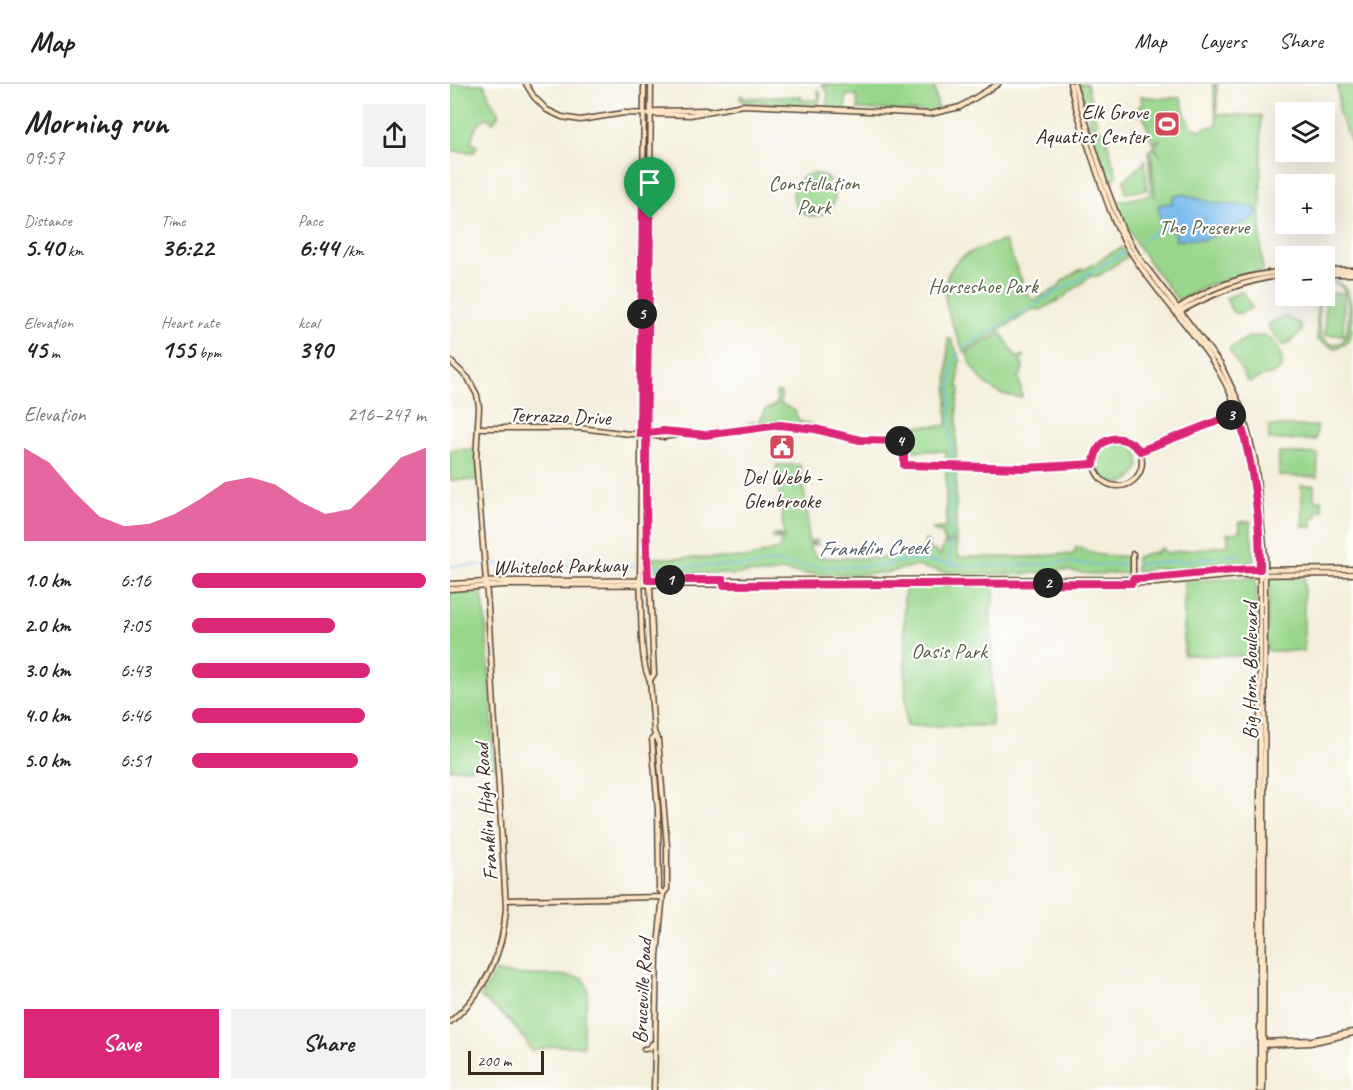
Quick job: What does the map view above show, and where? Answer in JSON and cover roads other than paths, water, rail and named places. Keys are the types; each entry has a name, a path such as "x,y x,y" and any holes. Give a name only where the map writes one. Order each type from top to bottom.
{"main road":[{"path":"526,84 543,107 568,119 584,120 624,113 708,111 752,106 930,114 962,106 998,84"},
{"name":"Bruceville Road","path":"644,84 640,583 644,650 647,675 650,680 655,736 658,740 667,846 667,889 663,896 657,956 654,1090"},
{"name":"Bruceville Road","path":"650,680 654,674 648,583 651,84"},
{"name":"Big Horn Boulevard","path":"1072,84 1123,231 1140,259 1217,368 1239,415 1250,460 1263,572"},
{"name":"Bruceville Road","path":"643,192 646,215 650,219"},
{"name":"Bruceville Road","path":"643,256 645,279 650,282"},
{"path":"1177,311 1202,294 1228,284 1275,272"},
{"path":"1335,272 1353,272"},
{"name":"Big Horn Boulevard","path":"1177,311 1221,365 1241,407 1255,460 1264,540 1261,1090"},
{"name":"Franklin High Road","path":"450,361 464,372 474,388 479,407 476,459 506,900 504,932 492,968 471,1002 450,1022"},
{"path":"1140,451 1156,443 1219,421 1224,422 1239,415"},
{"name":"Terrazzo Drive","path":"479,428 588,428 640,434 664,431 712,434 780,425 815,429 860,440 904,441 904,465 1026,468 1094,464"},
{"path":"1111,439 1127,440 1140,451 1142,460 1141,471 1136,479 1125,486 1113,486 1103,481 1096,473 1094,464 1098,448 1111,439"},
{"path":"1133,554 1133,581"},
{"name":"Whitelock Parkway","path":"450,586 486,582 1133,581 1227,570 1344,574 1353,572"},
{"name":"Whitelock Parkway","path":"1263,572 1353,572"},
{"name":"Bruceville Road","path":"655,736 652,739 658,811 659,889 663,896"},
{"path":"506,900 663,896"},
{"path":"1261,1043 1312,1040 1353,1032"},
{"path":"644,1049 651,1047 654,1038"}],"water":[{"path":"1184,194 1215,203 1252,207 1257,209 1257,215 1204,240 1176,241 1175,233 1168,228 1162,229 1158,205 1172,203 1174,196"}],"waterway":[{"path":"1141,241 1162,228"},
{"path":"963,348 1125,252"},
{"path":"952,464 951,388 957,352"},
{"path":"950,564 952,469"},
{"name":"Franklin Creek","path":"1136,564 1241,554"},
{"name":"Franklin Creek","path":"652,566 753,566 775,562 799,566 850,567 887,565 909,559 965,566 1038,565 1062,562 1096,565 1129,564"},
{"name":"Franklin Creek","path":"487,564 634,566"},
{"name":"Franklin Creek","path":"450,566 482,565"}],"place":[{"name":"Elk Grove Aquatics Center","path":"1167,124"},
{"name":"Del Webb - Glenbrooke","path":"782,447"}],"park label":[{"name":"Constellation Park","path":"814,195"},
{"name":"The Preserve","path":"1204,227"},
{"name":"Horseshoe Park","path":"983,286"},
{"name":"Oasis Park","path":"949,651"}]}
